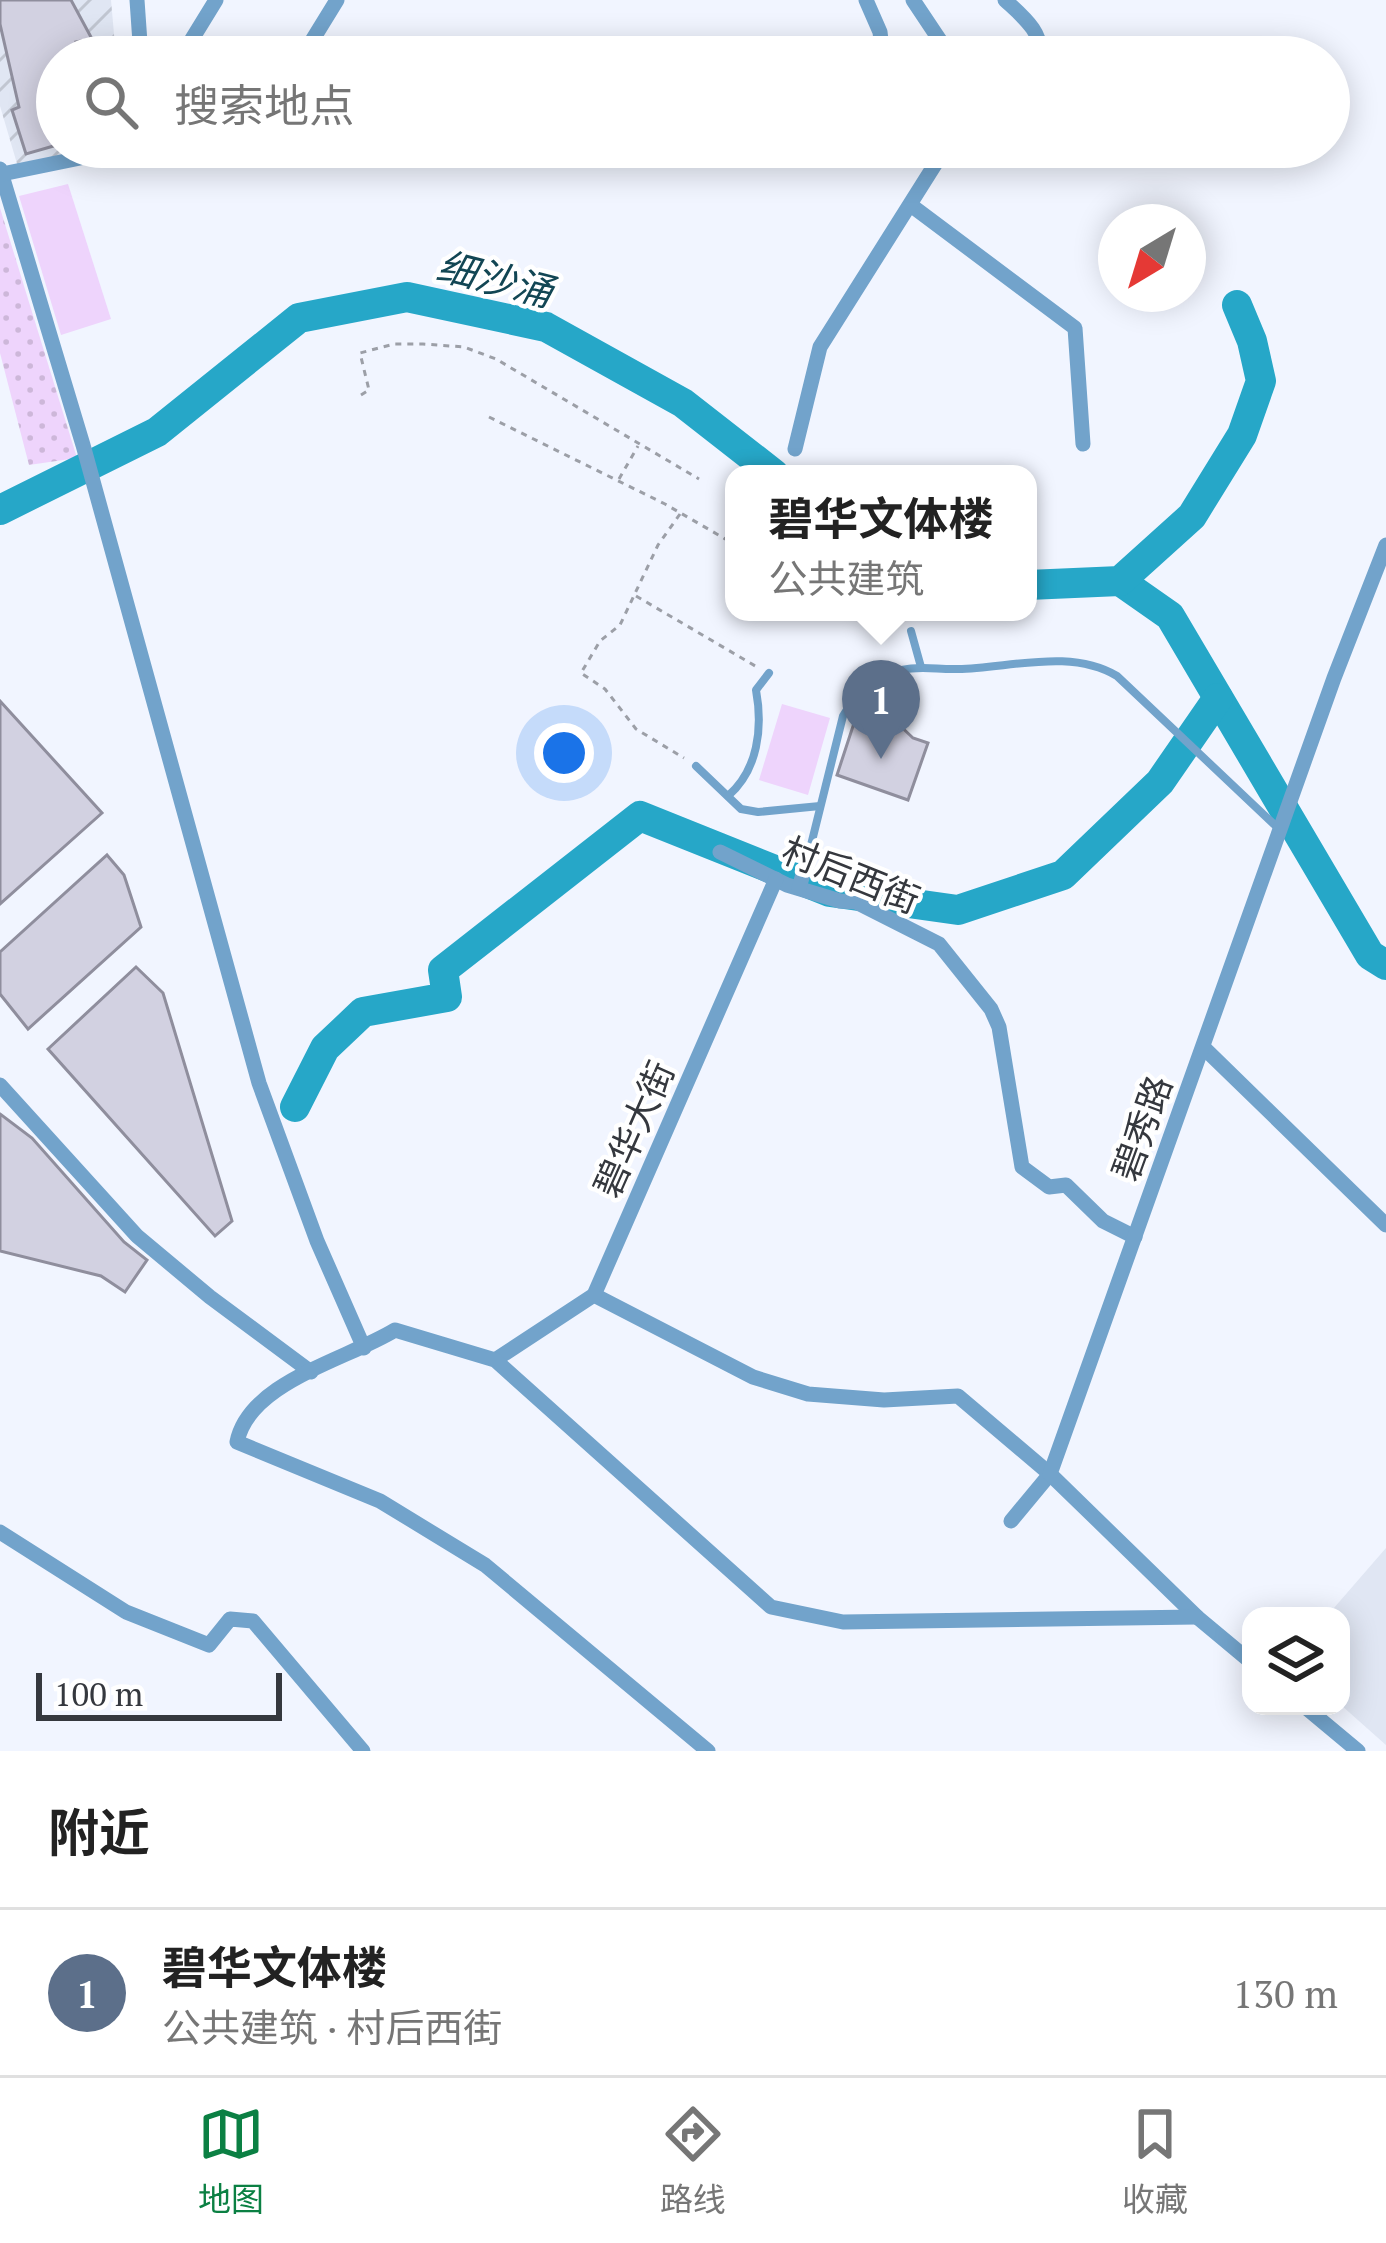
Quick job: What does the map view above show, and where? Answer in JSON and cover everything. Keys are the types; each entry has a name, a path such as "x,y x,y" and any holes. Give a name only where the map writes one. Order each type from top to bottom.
{"street":[{"path":"137,0 140,36"},
{"path":"195,36 216,0"},
{"path":"315,36 337,0"},
{"path":"866,0 880,36"},
{"path":"913,0 937,36"},
{"path":"1005,0 1038,36"},
{"path":"36,165 1,172 83,445 259,1083 316,1241 364,1348"},
{"path":"794,449 820,347 934,168"},
{"path":"912,206 1075,328 1083,444"},
{"name":"碧秀路","path":"1051,1474 1386,545"},
{"name":"村后西街","path":"720,852 799,888 856,902 939,944 991,1009 999,1027 1022,1167 1048,1187 1066,1185 1103,1221 1135,1237"},
{"path":"799,888 808,857"},
{"name":"碧华大街","path":"595,1294 776,879"},
{"path":"1203,1047 1386,1225"},
{"path":"0,1085 137,1236 311,1372"},
{"path":"495,1360 595,1294 753,1377 808,1394 884,1400 958,1396 1051,1474 1197,1617 1242,1654"},
{"path":"708,1751 484,1565 380,1501 237,1442 241,1424 271,1391 395,1330 495,1360 771,1607 843,1622 1197,1617"},
{"path":"1011,1521 1051,1474"},
{"path":"0,1532 126,1612 209,1646 230,1618 253,1621 364,1751"},
{"path":"1315,1715 1358,1751"}],"lane":[{"path":"911,631 921,667"},
{"path":"808,857 843,716 852,701 880,679 921,667 956,669 1048,661 1097,666 1117,676 1280,830"},
{"path":"728,796 749,773 759,724 756,690 770,674"},
{"path":"696,766 742,809 758,812 820,806"}],"path":[{"path":"362,395 369,391 360,352 394,344 464,347 517,368 699,479"},
{"path":"489,417 725,539"},
{"path":"618,480 639,445"},
{"path":"680,514 620,625 600,641 581,673 605,689 636,729 696,766"},
{"path":"633,595 770,674"}],"shaded area":[{"path":"0,0 111,0 114,36 36,36 36,163 18,167 0,106"},
{"path":"68,184 111,319 61,335 19,196"},
{"path":"0,208 77,458 29,465 0,353"},
{"path":"782,704 830,718 808,795 759,780"},
{"path":"1386,1548 1386,1745 1350,1713 1350,1607 1335,1607"}],"building":[{"path":"0,0 71,0 90,36 36,36 36,151 26,154 12,110 19,107 0,24"},
{"path":"0,701 102,813 0,904"},
{"path":"893,719 913,738 928,743 908,800 837,775 855,720 869,724"},
{"path":"107,855 124,875 141,927 28,1029 0,994 0,952"},
{"path":"136,967 163,993 232,1221 215,1236 48,1049"},
{"path":"0,1114 32,1138 124,1242 147,1260 125,1292 101,1276 0,1251"}],"waterway":[{"name":"细沙涌","path":"0,510 157,432 299,318 407,297 546,327 683,403 762,465"},
{"name":"细沙涌","path":"1037,585 1120,581 1192,516 1242,435 1261,381 1237,305"},
{"path":"1120,581 1170,616 1370,955 1386,965"},
{"path":"295,1107 325,1048 363,1012 447,997 443,970 640,816 830,892 958,910 1063,875 1160,782 1218,698"}],"place":[{"name":"碧华文体楼","path":"881,759"}]}
